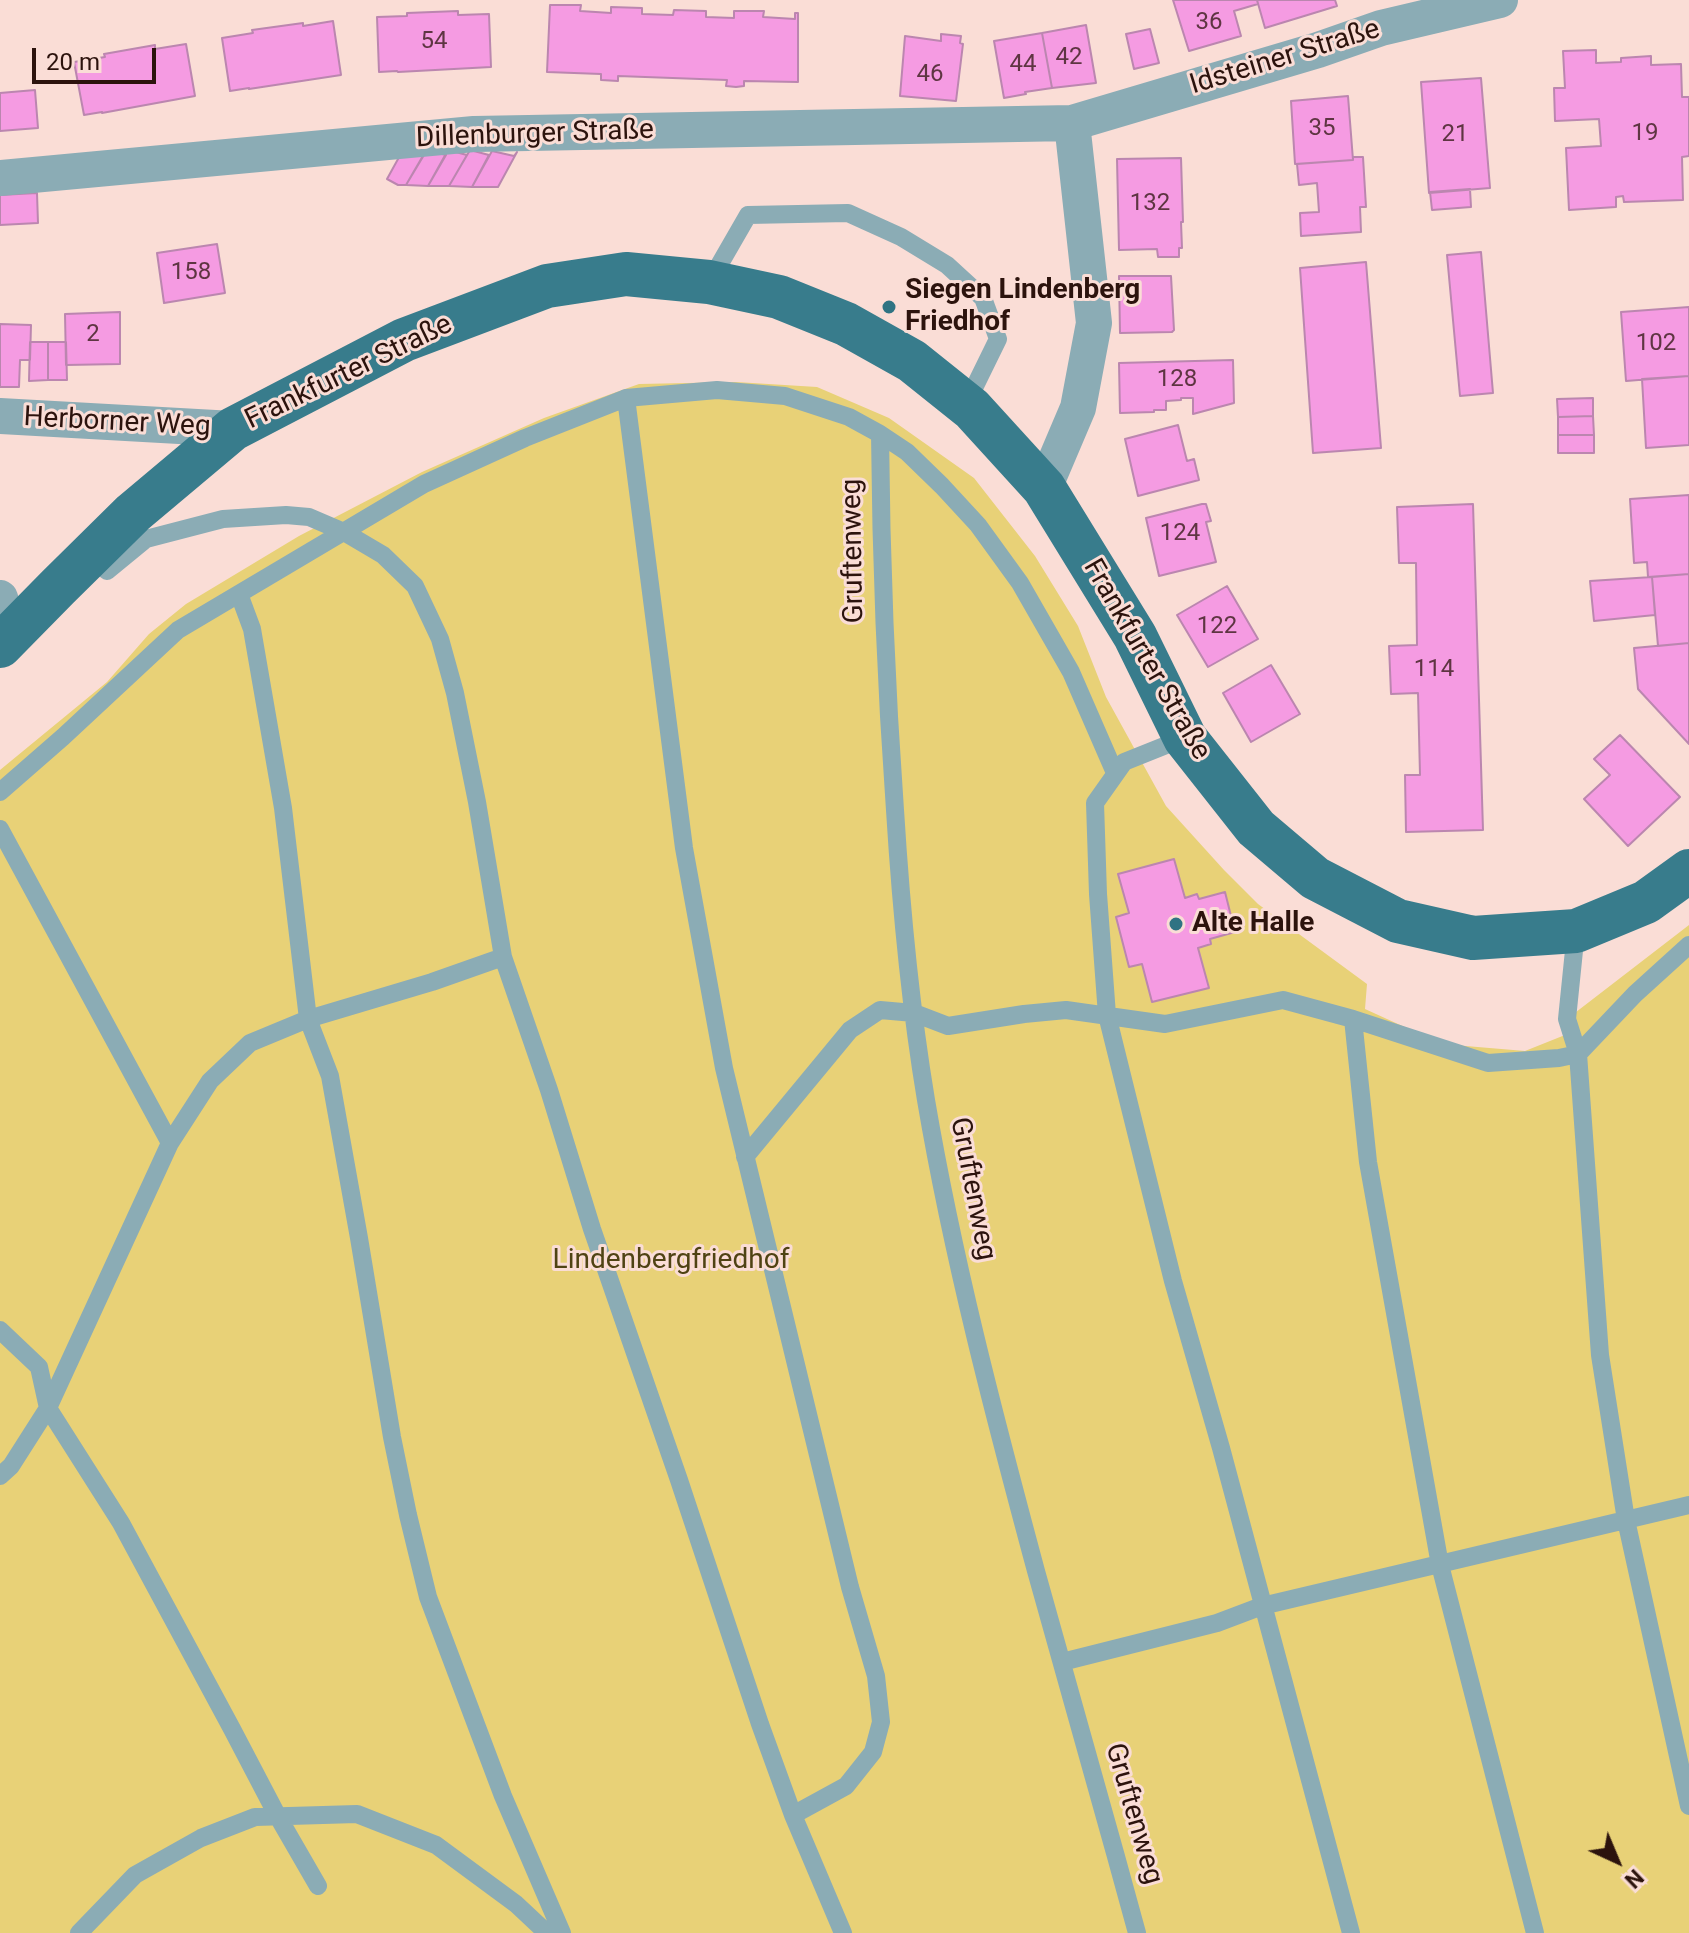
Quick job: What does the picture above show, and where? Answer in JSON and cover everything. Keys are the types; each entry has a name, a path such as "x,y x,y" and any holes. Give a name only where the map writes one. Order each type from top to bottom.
{"main road":[{"name":"Frankfurter Straße","path":"3,628 58,587 133,513 233,429 404,340 547,286 626,274 709,282 779,297 846,324 912,361 972,409 1044,488 1135,636 1185,738 1256,828 1315,878 1398,921 1473,938 1576,931 1646,902 1689,871"}],"street":[{"name":"Idsteiner Straße","path":"1072,123 1318,50 1381,28 1500,0"},
{"name":"Dillenburger Straße","path":"0,178 474,134 1072,123"},
{"path":"1044,488 1078,408 1094,323 1072,123"},
{"name":"Herborner Weg","path":"0,416 233,429"}],"lane":[{"path":"709,282 748,215 848,213 901,237 947,265 983,298 998,339 974,388 972,409"},
{"path":"0,792 178,630 424,484 525,438 626,398 717,390 785,396 849,417 907,452 978,525 1020,583 1071,672 1115,773"},
{"path":"626,398 684,848 724,1068 850,1587 876,1676 881,1722 873,1752 846,1786 793,1815"},
{"name":"Gruftenweg","path":"880,434 887,701 899,879 926,1098 954,1249 1003,1450 1137,1933"},
{"path":"90,555 107,571 146,539 223,519 286,515 309,517 344,532 383,555 415,586 440,639 455,693 503,957 760,1724 793,1815 843,1933"},
{"path":"239,594 252,629 283,808 308,1019 330,1076 392,1437 428,1597 503,1796 562,1933"},
{"path":"1185,738 1124,762 1095,803 1107,1015 1173,1281 1351,1933"},
{"path":"0,829 170,1143"},
{"path":"1576,931 1567,1019 1578,1054 1600,1355 1626,1520 1689,1806"},
{"path":"745,1157 850,1030 880,1010 914,1013 948,1026 1066,1010 1165,1024 1283,1000 1353,1019 1488,1063 1559,1058 1578,1054 1635,994 1689,945"},
{"path":"0,1476 11,1466 48,1408 170,1143 210,1081 250,1043 308,1019 503,957"},
{"path":"1353,1019 1368,1162 1440,1565 1535,1933"},
{"path":"0,1330 39,1367 48,1408 121,1523 318,1886"},
{"path":"1062,1662 1217,1623 1262,1606 1689,1505"},
{"path":"79,1933 135,1875 201,1838 255,1817 357,1814 436,1845 516,1904 547,1933"}],"green space":[{"name":"Lindenbergfriedhof","path":"736,382 817,387 889,418 974,478 1035,556 1078,626 1106,697 1166,806 1258,904 1367,984 1365,1009 1442,1044 1525,1051 1565,1035 1567,1019 1689,925 1689,1933 0,1933 0,770 107,682 149,634 186,604 299,536 422,472 544,418 639,384"}],"building":[{"path":"1173,0 1257,0 1258,4 1234,11 1241,36 1189,51"},
{"path":"1257,0 1335,0 1337,6 1265,28"},
{"path":"550,5 581,5 580,11 611,13 611,7 642,8 642,14 673,15 674,10 706,11 706,17 734,18 734,11 764,11 763,17 795,19 795,13 798,13 798,82 744,81 744,86 736,87 726,86 727,80 618,76 618,81 601,80 601,74 547,72"},
{"path":"458,11 458,15 489,14 491,67 379,72 377,17"},
{"path":"333,21 341,75 230,91 222,38 253,33 252,30"},
{"path":"1086,25 1096,83 1052,88 1042,33"},
{"path":"1150,29 1159,63 1134,69 1126,34"},
{"path":"1042,33 1052,88 1004,98 994,41"},
{"path":"941,34 961,36 960,43 963,44 956,101 900,96 905,36 941,41"},
{"path":"186,44 195,96 84,115 74,62 155,45 155,49"},
{"path":"1596,50 1596,63 1651,56 1651,65 1681,64 1682,97 1689,97 1689,156 1682,157 1683,200 1624,202 1623,196 1616,197 1616,207 1569,210 1566,148 1601,146 1599,119 1555,121 1554,88 1565,88 1563,51"},
{"path":"1481,78 1490,188 1429,193 1421,82"},
{"path":"35,90 38,128 0,131 0,93"},
{"path":"1348,96 1353,160 1295,164 1291,101"},
{"path":"403,150 424,154 406,185 398,185 387,179"},
{"path":"427,150 446,155 428,186 406,185"},
{"path":"448,150 467,155 449,186 428,186"},
{"path":"470,150 489,155 472,187 449,186"},
{"path":"492,151 514,156 517,152 498,187 472,187"},
{"path":"1353,157 1363,157 1366,207 1360,207 1361,232 1301,236 1300,213 1319,212 1317,183 1299,185 1297,164 1353,160"},
{"path":"1181,158 1183,222 1179,257 1158,257 1157,249 1119,250 1117,159"},
{"path":"1470,189 1471,207 1432,210 1430,192"},
{"path":"37,193 38,223 0,225 0,195"},
{"path":"217,244 225,293 164,303 157,253"},
{"path":"1481,252 1493,393 1460,396 1447,255"},
{"path":"1366,262 1381,448 1313,453 1300,268"},
{"path":"1119,276 1171,276 1172,332 1120,333"},
{"path":"1689,307 1689,376 1626,381 1621,312"},
{"path":"120,312 120,364 66,365 65,314"},
{"path":"0,324 31,325 30,360 20,360 19,387 0,387"},
{"path":"30,342 48,342 48,380 29,381"},
{"path":"48,342 66,342 67,380 48,380"},
{"path":"1233,360 1234,403 1193,414 1193,398 1181,398 1166,401 1166,410 1120,413 1119,363"},
{"path":"1689,376 1689,445 1646,448 1642,379"},
{"path":"1593,398 1593,416 1558,417 1557,399"},
{"path":"1593,416 1594,435 1558,435 1558,417"},
{"path":"1178,425 1187,461 1194,459 1199,480 1138,496 1125,439"},
{"path":"1558,435 1594,435 1594,453 1558,453"},
{"path":"1689,495 1689,574 1648,577 1647,562 1634,563 1630,499"},
{"path":"1206,504 1211,521 1206,522 1216,562 1159,576 1146,518"},
{"path":"1473,504 1483,830 1406,832 1405,775 1420,775 1418,693 1391,694 1389,646 1417,645 1416,563 1399,563 1397,507"},
{"path":"1689,574 1689,643 1658,646 1652,577"},
{"path":"1652,577 1655,615 1594,621 1590,581"},
{"path":"1227,586 1258,639 1208,667 1177,615"},
{"path":"1689,643 1689,744 1638,689 1634,648"},
{"path":"1271,665 1300,714 1251,742 1223,693"},
{"path":"1620,735 1680,797 1628,846 1584,799 1610,775 1594,759"},
{"name":"Alte Halle","path":"1174,859 1185,898 1197,894 1199,899 1225,892 1235,932 1210,939 1211,944 1198,948 1209,988 1152,1002 1142,964 1129,967 1116,917 1129,913 1118,874"}],"place":[{"name":"Siegen Lindenberg Friedhof","path":"889,307"},
{"name":"Alte Halle","path":"1176,924"}]}
